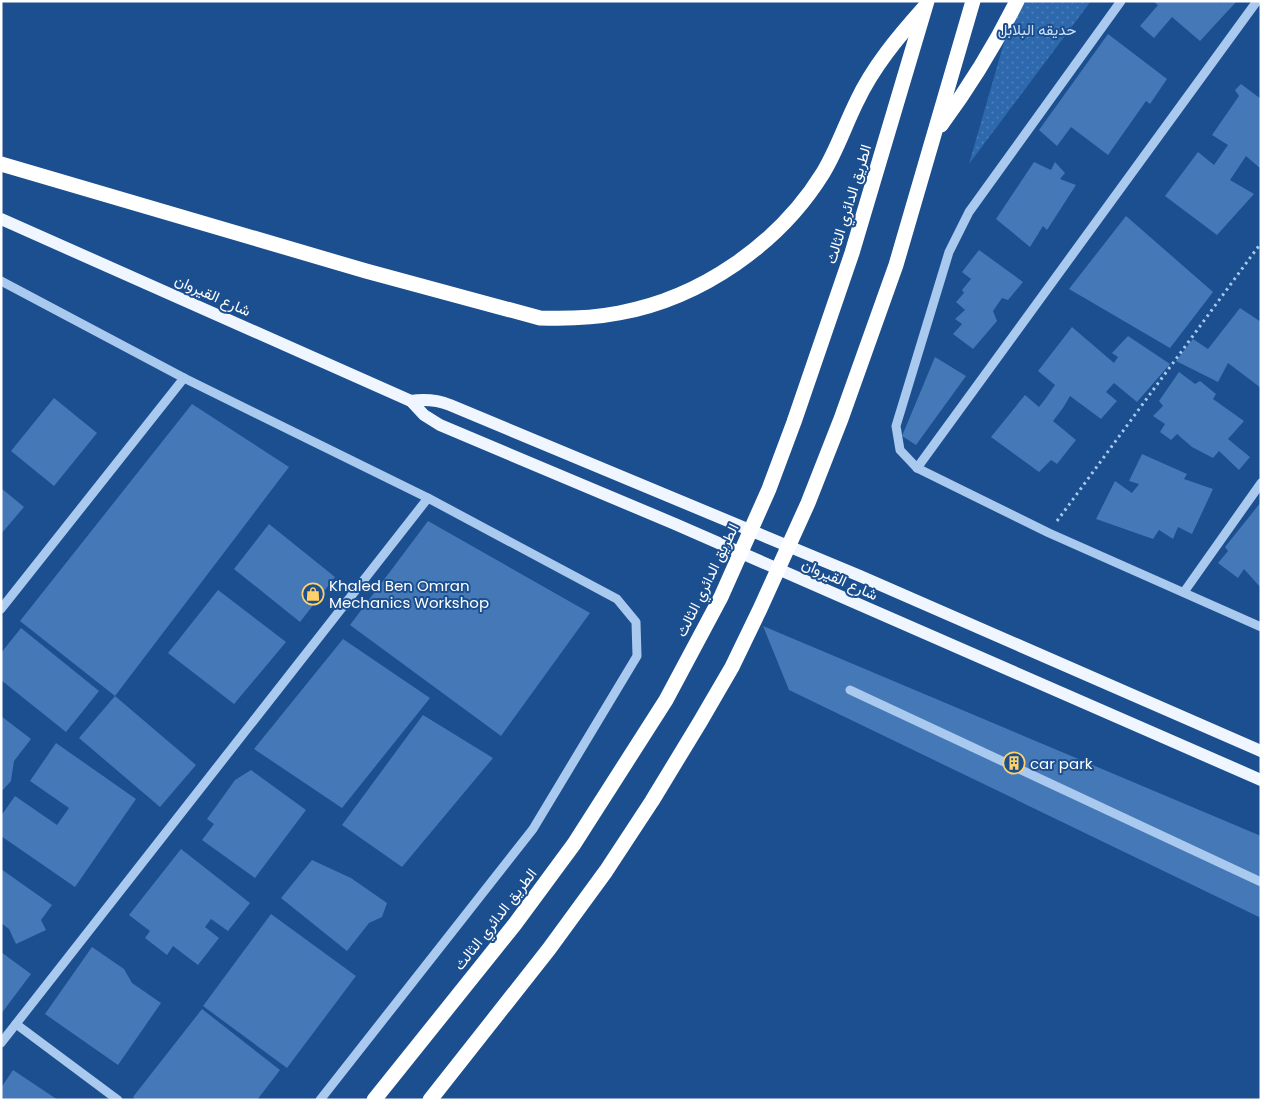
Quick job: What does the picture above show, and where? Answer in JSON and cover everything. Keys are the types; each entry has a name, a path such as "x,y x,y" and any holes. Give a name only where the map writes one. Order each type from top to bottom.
{"highway":[{"path":"430,1100 549,950 606,871 652,801 732,667 808,503 841,419 896,265 973,1"},
{"path":"934,134 979,70 999,36 1016,1"},
{"path":"1,164 366,271 540,318 567,319 620,313 646,307 694,288 738,261 762,243 784,222 822,174 838,146 857,100 868,81 902,33 927,4"},
{"name":"الطريق الدائري الثالث","path":"374,1100 514,924 574,844 666,700 721,597 769,489 794,422 852,253 927,4"}],"main road":[{"name":"شارع القيروان","path":"1,219 411,401 424,415 440,425 675,524 1261,780"},
{"name":"شارع القيروان","path":"411,401 431,400 450,405 860,576 1261,750"}],"street":[{"path":"1120,1 969,212 950,252 896,426 900,450 917,468 1049,533 1261,627"},
{"path":"917,468 1257,1"},
{"path":"1,281 184,378 428,498 617,599 636,622 637,656 533,830 320,1100"},
{"path":"1,609 184,378"},
{"path":"1184,592 1261,483"},
{"path":"1,1043 428,498"},
{"path":"850,690 1261,882"},
{"path":"16,1024 118,1100"}],"path":[{"path":"1049,533 1261,243"}],"green space":[{"name":"حديقه البلابل","path":"1016,1 1091,1 969,164"}],"building":[{"path":"1152,1 1219,1 1221,3 1222,1 1237,1 1200,41 1172,17 1154,38 1140,26 1158,5"},
{"path":"1108,34 1167,79 1150,104 1146,101 1108,155 1071,127 1057,146 1039,130"},
{"path":"1241,84 1261,99 1261,169 1246,156 1230,180 1254,194 1217,235 1165,196 1198,152 1214,165 1228,145 1212,135 1239,96 1235,90"},
{"path":"1034,162 1051,170 1055,162 1065,173 1060,179 1076,185 1047,230 1043,226 1030,247 996,219"},
{"path":"1126,216 1213,292 1170,348 1069,289"},
{"path":"979,250 1023,282 1008,300 1002,298 993,311 997,321 973,349 953,334 962,324 955,319 965,310 956,302 964,293 962,290 971,279 962,272"},
{"path":"1240,308 1261,322 1261,388 1228,363 1218,382 1176,361 1193,339 1208,349"},
{"path":"1072,327 1114,363 1118,357 1112,353 1128,336 1170,364 1137,402 1114,383 1106,392 1117,401 1101,419 1070,396 1053,421 1076,440 1057,464 1051,460 1039,472 991,437 1025,395 1039,407 1046,398 1055,385 1038,371"},
{"path":"935,357 966,376 916,445 902,436"},
{"path":"1179,372 1195,384 1200,381 1216,394 1213,399 1244,421 1228,439 1250,457 1239,470 1219,451 1213,458 1192,447 1177,434 1171,440 1160,432 1165,424 1153,416 1163,406 1159,401"},
{"path":"54,398 97,433 54,486 11,451"},
{"path":"192,404 289,467 115,696 20,621"},
{"path":"1142,454 1187,474 1184,479 1213,489 1192,534 1178,527 1173,539 1159,530 1153,539 1096,519 1115,481 1132,493 1139,484 1129,481"},
{"path":"1,488 24,507 1,534"},
{"path":"1261,502 1261,588 1244,569 1238,578 1218,563 1228,551 1225,547"},
{"path":"428,521 590,613 501,736 350,625"},
{"path":"269,524 335,577 300,622 234,569"},
{"path":"218,590 286,642 234,704 168,653"},
{"name":"car park","path":"763,626 1261,836 1261,918 789,690"},
{"path":"21,628 99,691 66,732 1,680 1,653"},
{"path":"343,639 430,698 342,808 254,749"},
{"path":"115,696 196,765 160,807 79,738"},
{"path":"423,715 493,758 402,867 342,825"},
{"path":"1,716 31,739 14,761 11,781 1,792"},
{"path":"56,743 136,799 75,887 1,836 1,816 15,796 57,825 69,808 30,781"},
{"path":"251,770 306,810 255,878 202,840 214,824 207,819 235,780"},
{"path":"181,849 250,903 228,931 211,919 205,927 219,938 198,965 173,946 167,955 145,938 150,931 129,915"},
{"path":"312,860 351,878 387,903 382,917 369,923 347,951 281,898"},
{"path":"1,869 52,905 41,920 46,930 16,944 9,929 1,923"},
{"path":"271,914 356,976 287,1068 203,1006"},
{"path":"92,947 124,969 132,983 161,1003 118,1065 45,1014"},
{"path":"1,952 31,974 1,1014"},
{"path":"202,1009 280,1070 257,1100 136,1100 133,1097"},
{"path":"13,1070 58,1100 1,1100 1,1088"}],"place":[{"name":"Khaled Ben Omran Mechanics Workshop","path":"313,594"},
{"name":"car park","path":"1014,763"}]}
